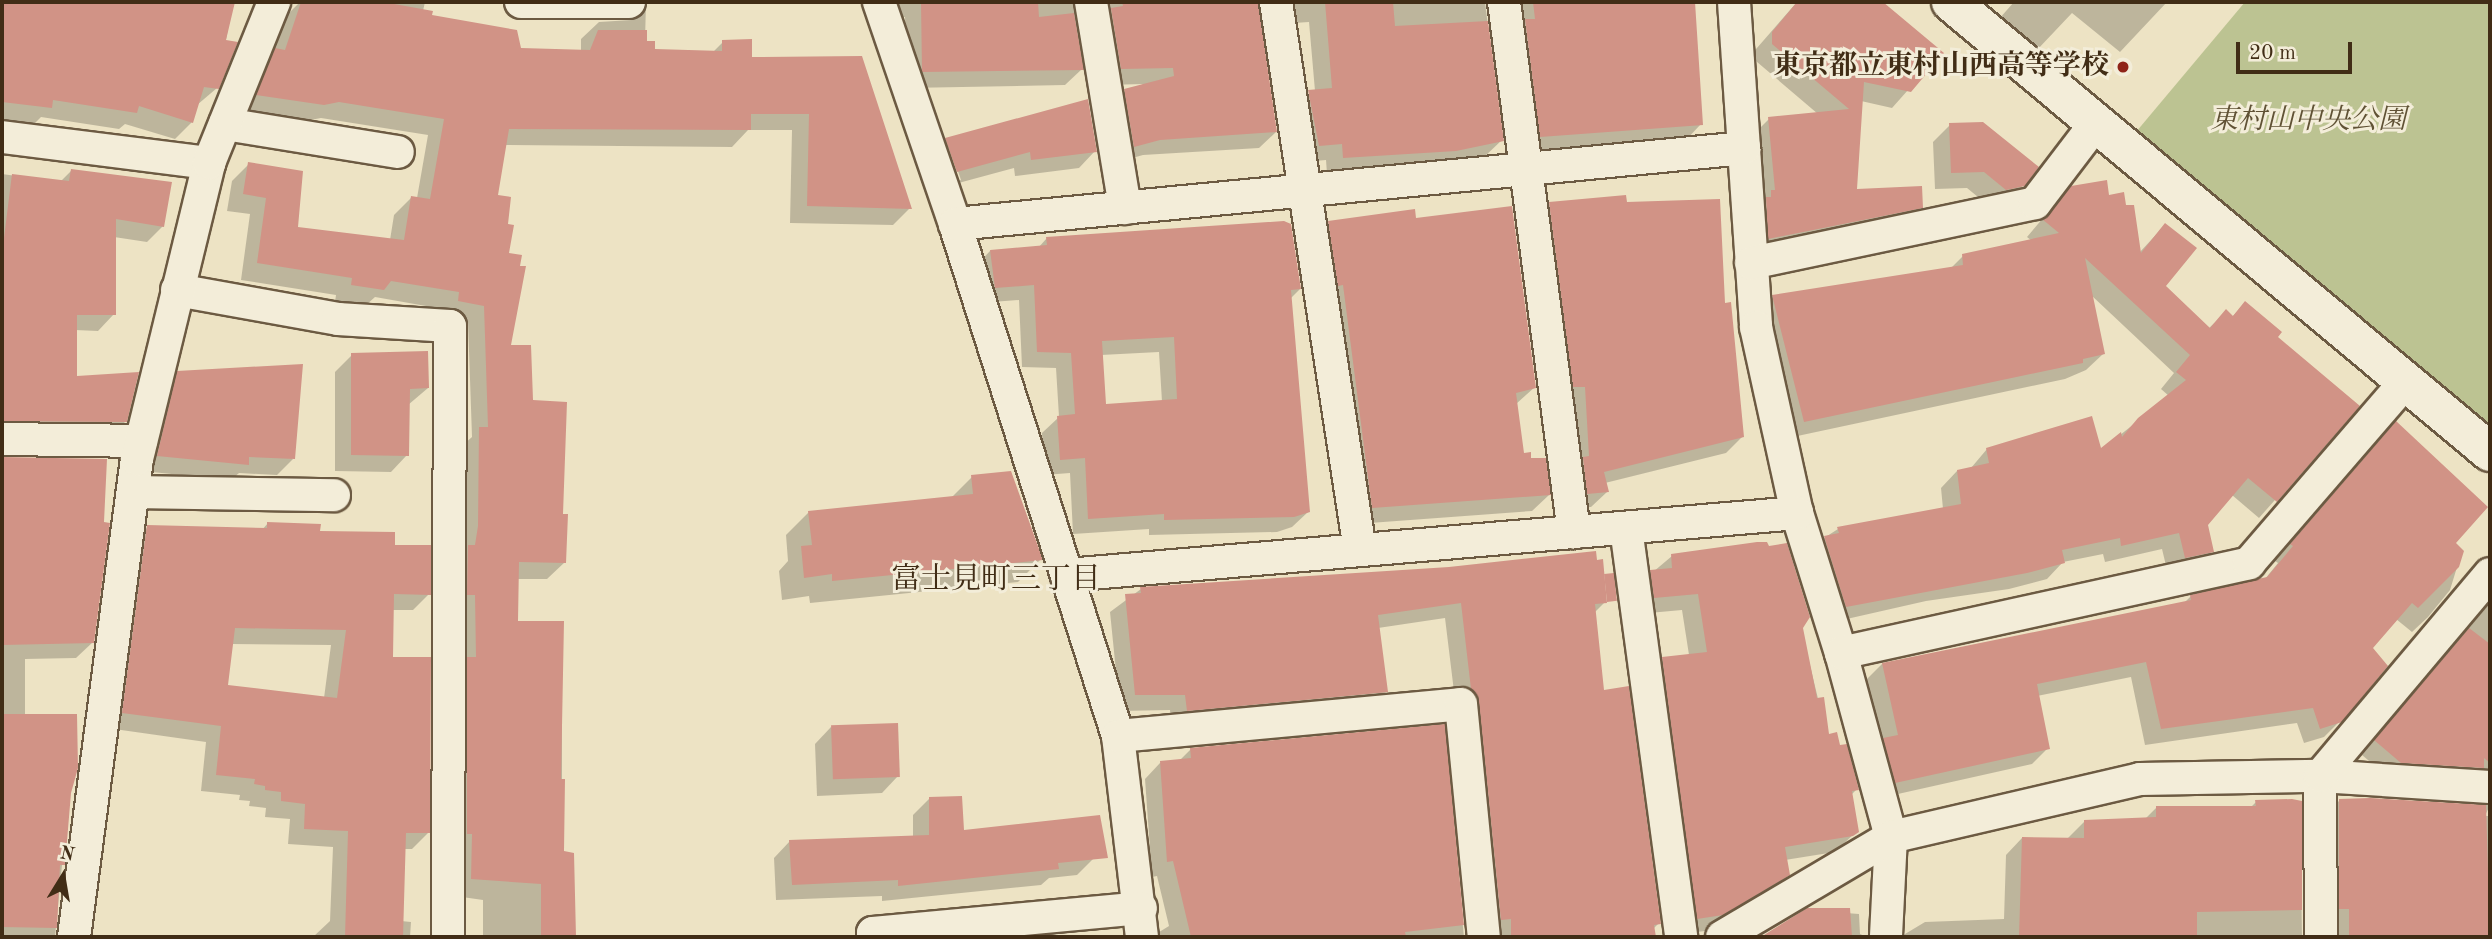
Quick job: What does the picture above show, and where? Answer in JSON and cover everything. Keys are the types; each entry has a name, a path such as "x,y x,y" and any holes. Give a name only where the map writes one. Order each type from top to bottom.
{"street":[{"path":"74,937 141,441 209,163 274,2"},
{"path":"521,2 629,2"},
{"path":"873,937 873,933 1141,923 1118,736 955,224 879,2"},
{"path":"1091,2 1125,208"},
{"path":"1276,2 1360,550"},
{"path":"1504,2 1574,532"},
{"path":"1734,2 1755,327 1797,513 1841,653 1891,837 1886,937"},
{"path":"1951,2 2490,452"},
{"path":"1751,263 2035,203 2096,123"},
{"path":"225,124 398,152"},
{"path":"2,137 209,163"},
{"path":"955,224 1744,148"},
{"path":"177,290 338,319 450,326 448,937"},
{"path":"1841,653 2249,563 2405,382"},
{"path":"2,439 141,441"},
{"path":"133,492 334,495"},
{"path":"1068,575 1797,513"},
{"path":"1626,528 1681,937"},
{"path":"2321,937 2320,776 2490,574"},
{"path":"1118,736 1461,704 1484,937"},
{"path":"1722,937 1891,837 2140,779 2320,776 2490,787"}],"green space":[{"name":"東村山中央公園","path":"2245,2 2490,2 2490,432 2136,132"}],"building":[{"path":"2,2 235,2 226,40 238,42 219,89 204,87 193,123 139,106 137,113 53,100 52,108 2,102"},
{"path":"301,2 383,2 433,11 432,15 517,30 521,48 590,50 598,30 647,30 647,41 655,41 655,49 722,51 722,40 752,39 752,57 862,56 912,209 807,206 809,114 751,114 751,130 509,129 498,195 511,197 508,224 514,225 509,253 522,255 520,266 526,266 511,345 531,345 533,400 567,402 563,514 568,514 566,563 519,562 518,621 564,621 561,779 565,779 564,851 574,853 576,937 541,937 541,884 471,879 472,834 467,834 467,657 476,657 475,595 467,595 468,545 475,545 478,526 479,427 488,427 484,306 458,301 459,292 391,281 384,290 351,285 352,278 257,263 266,198 243,194 248,162 303,171 298,227 404,240 411,196 430,199 444,119 339,102 324,105 256,95 275,48 285,50"},
{"path":"921,2 1038,2 1039,17 1074,13 1084,70 922,72"},
{"path":"1122,2 1258,2 1277,132 1160,140 1134,147 1124,89 1174,76 1173,68 1121,69 1111,8 1123,6"},
{"path":"1325,2 1393,2 1395,26 1488,21 1504,141 1456,151 1343,158 1342,144 1319,146 1308,90 1332,88"},
{"path":"1533,2 1695,2 1703,125 1540,137 1525,19 1535,19"},
{"path":"1797,2 1883,2 1944,53 1911,92 1864,82 1857,189 1922,186 1923,208 1768,239 1766,197 1771,197 1771,190 1775,190 1768,117 1849,109 1772,44 1772,32"},
{"path":"1088,99 1097,152 1031,160 1030,152 957,172 945,138"},
{"path":"1983,122 2039,167 2025,186 2006,190 1984,172 1951,173 1949,123"},
{"path":"71,169 172,182 164,227 116,219 116,315 77,315 77,376 139,372 127,422 2,421 2,254 12,174 69,181"},
{"path":"2107,180 2109,195 2124,192 2126,205 2134,205 2141,253 2165,223 2197,248 2166,286 2210,328 2226,309 2233,316 2245,301 2282,332 2278,337 2360,406 2277,502 2248,478 2208,525 2214,552 2185,558 2179,533 2121,546 2120,538 2062,550 2065,563 2027,573 1846,607 1824,536 1839,533 1837,527 1961,504 1957,470 1989,463 1986,448 2092,416 2101,448 2121,432 2122,437 2138,418 2186,380 2176,372 2190,355 2085,258 2105,354 2083,359 2083,363 1804,422 1772,295 1963,265 1962,254 2059,233 2042,219 2071,186"},
{"path":"1626,195 1627,202 1720,199 1725,303 1731,302 1744,437 1604,472 1609,492 1587,494 1583,457 1589,456 1585,387 1573,387 1549,202"},
{"path":"1512,206 1536,388 1516,393 1524,453 1531,452 1531,458 1546,458 1551,495 1372,508 1343,285 1338,286 1328,221 1415,209 1416,218"},
{"path":"1284,221 1291,224 1301,289 1291,290 1310,512 1294,517 1164,520 1164,514 1088,519 1085,458 1060,460 1057,416 1075,414 1071,353 1037,352 1034,285 995,288 990,250 1047,245 1046,237","holes":["1174,337 1177,399 1106,404 1102,341"]},
{"path":"428,351 429,388 410,389 409,456 351,455 351,353"},
{"path":"303,364 295,459 249,457 249,465 157,456 177,371"},
{"path":"2396,421 2488,507 2456,543 2464,551 2459,567 2418,608 2412,603 2373,648 2388,666 2342,722 2320,729 2313,708 2161,729 2146,662 2037,684 2050,749 1895,783 1883,738 1898,735 1882,663 2191,600 2190,595 2267,577 2293,546 2290,544"},
{"path":"2,457 107,459 104,522 110,523 94,643 2,645"},
{"path":"1011,471 1043,560 832,581 832,574 804,578 801,546 812,545 808,511 973,494 971,475"},
{"path":"267,522 321,524 320,531 395,532 395,545 431,545 431,595 394,594 393,657 431,657 430,833 406,833 403,937 345,937 348,831 304,829 305,804 281,801 281,792 265,790 265,786 254,784 255,779 216,775 221,726 122,713 147,525 267,528","holes":["235,628 346,630 337,698 228,685"]},
{"path":"1767,542 1769,546 1787,543 1810,617 1803,628 1817,698 1824,697 1829,734 1837,732 1840,745 1847,744 1859,790 1852,791 1859,832 1853,836 1785,847 1790,875 1723,915 1697,919 1662,657 1707,652 1698,594 1654,598 1650,570 1672,568 1671,554"},
{"path":"1596,551 1597,560 1603,559 1607,603 1595,604 1604,690 1629,686 1661,924 1654,925 1656,937 1511,937 1511,919 1501,920 1479,702 1471,689 1461,603 1378,615 1388,692 1187,711 1185,695 1135,695 1125,594 1141,593 1140,587 1449,567"},
{"path":"1614,573 1617,601 1607,602 1604,574"},
{"path":"2469,628 2490,644 2490,763 2484,758 2484,768 2401,763 2374,740"},
{"path":"2,714 77,714 78,768 71,793 65,865 60,865 57,928 2,927"},
{"path":"898,723 900,777 833,779 831,725"},
{"path":"1445,724 1464,925 1405,932 1406,937 1191,937 1173,861 1167,862 1160,761 1191,758 1190,748"},
{"path":"962,796 964,830 1100,815 1108,858 1058,863 1059,869 898,886 898,880 792,885 789,840 929,835 929,797"},
{"path":"2370,798 2486,805 2490,937 2349,937 2349,909 2339,909 2339,799"},
{"path":"2255,800 2302,801 2302,910 2197,912 2197,937 2019,937 2022,837 2084,838 2084,820 2156,817 2156,806 2256,806"},
{"path":"1807,908 1850,908 1852,937 1761,937"}],"place":[{"name":"東京都立東村山西高等学校","path":"2123,67"}],"district":[{"name":"富士見町三丁目","path":"996,580"}]}
